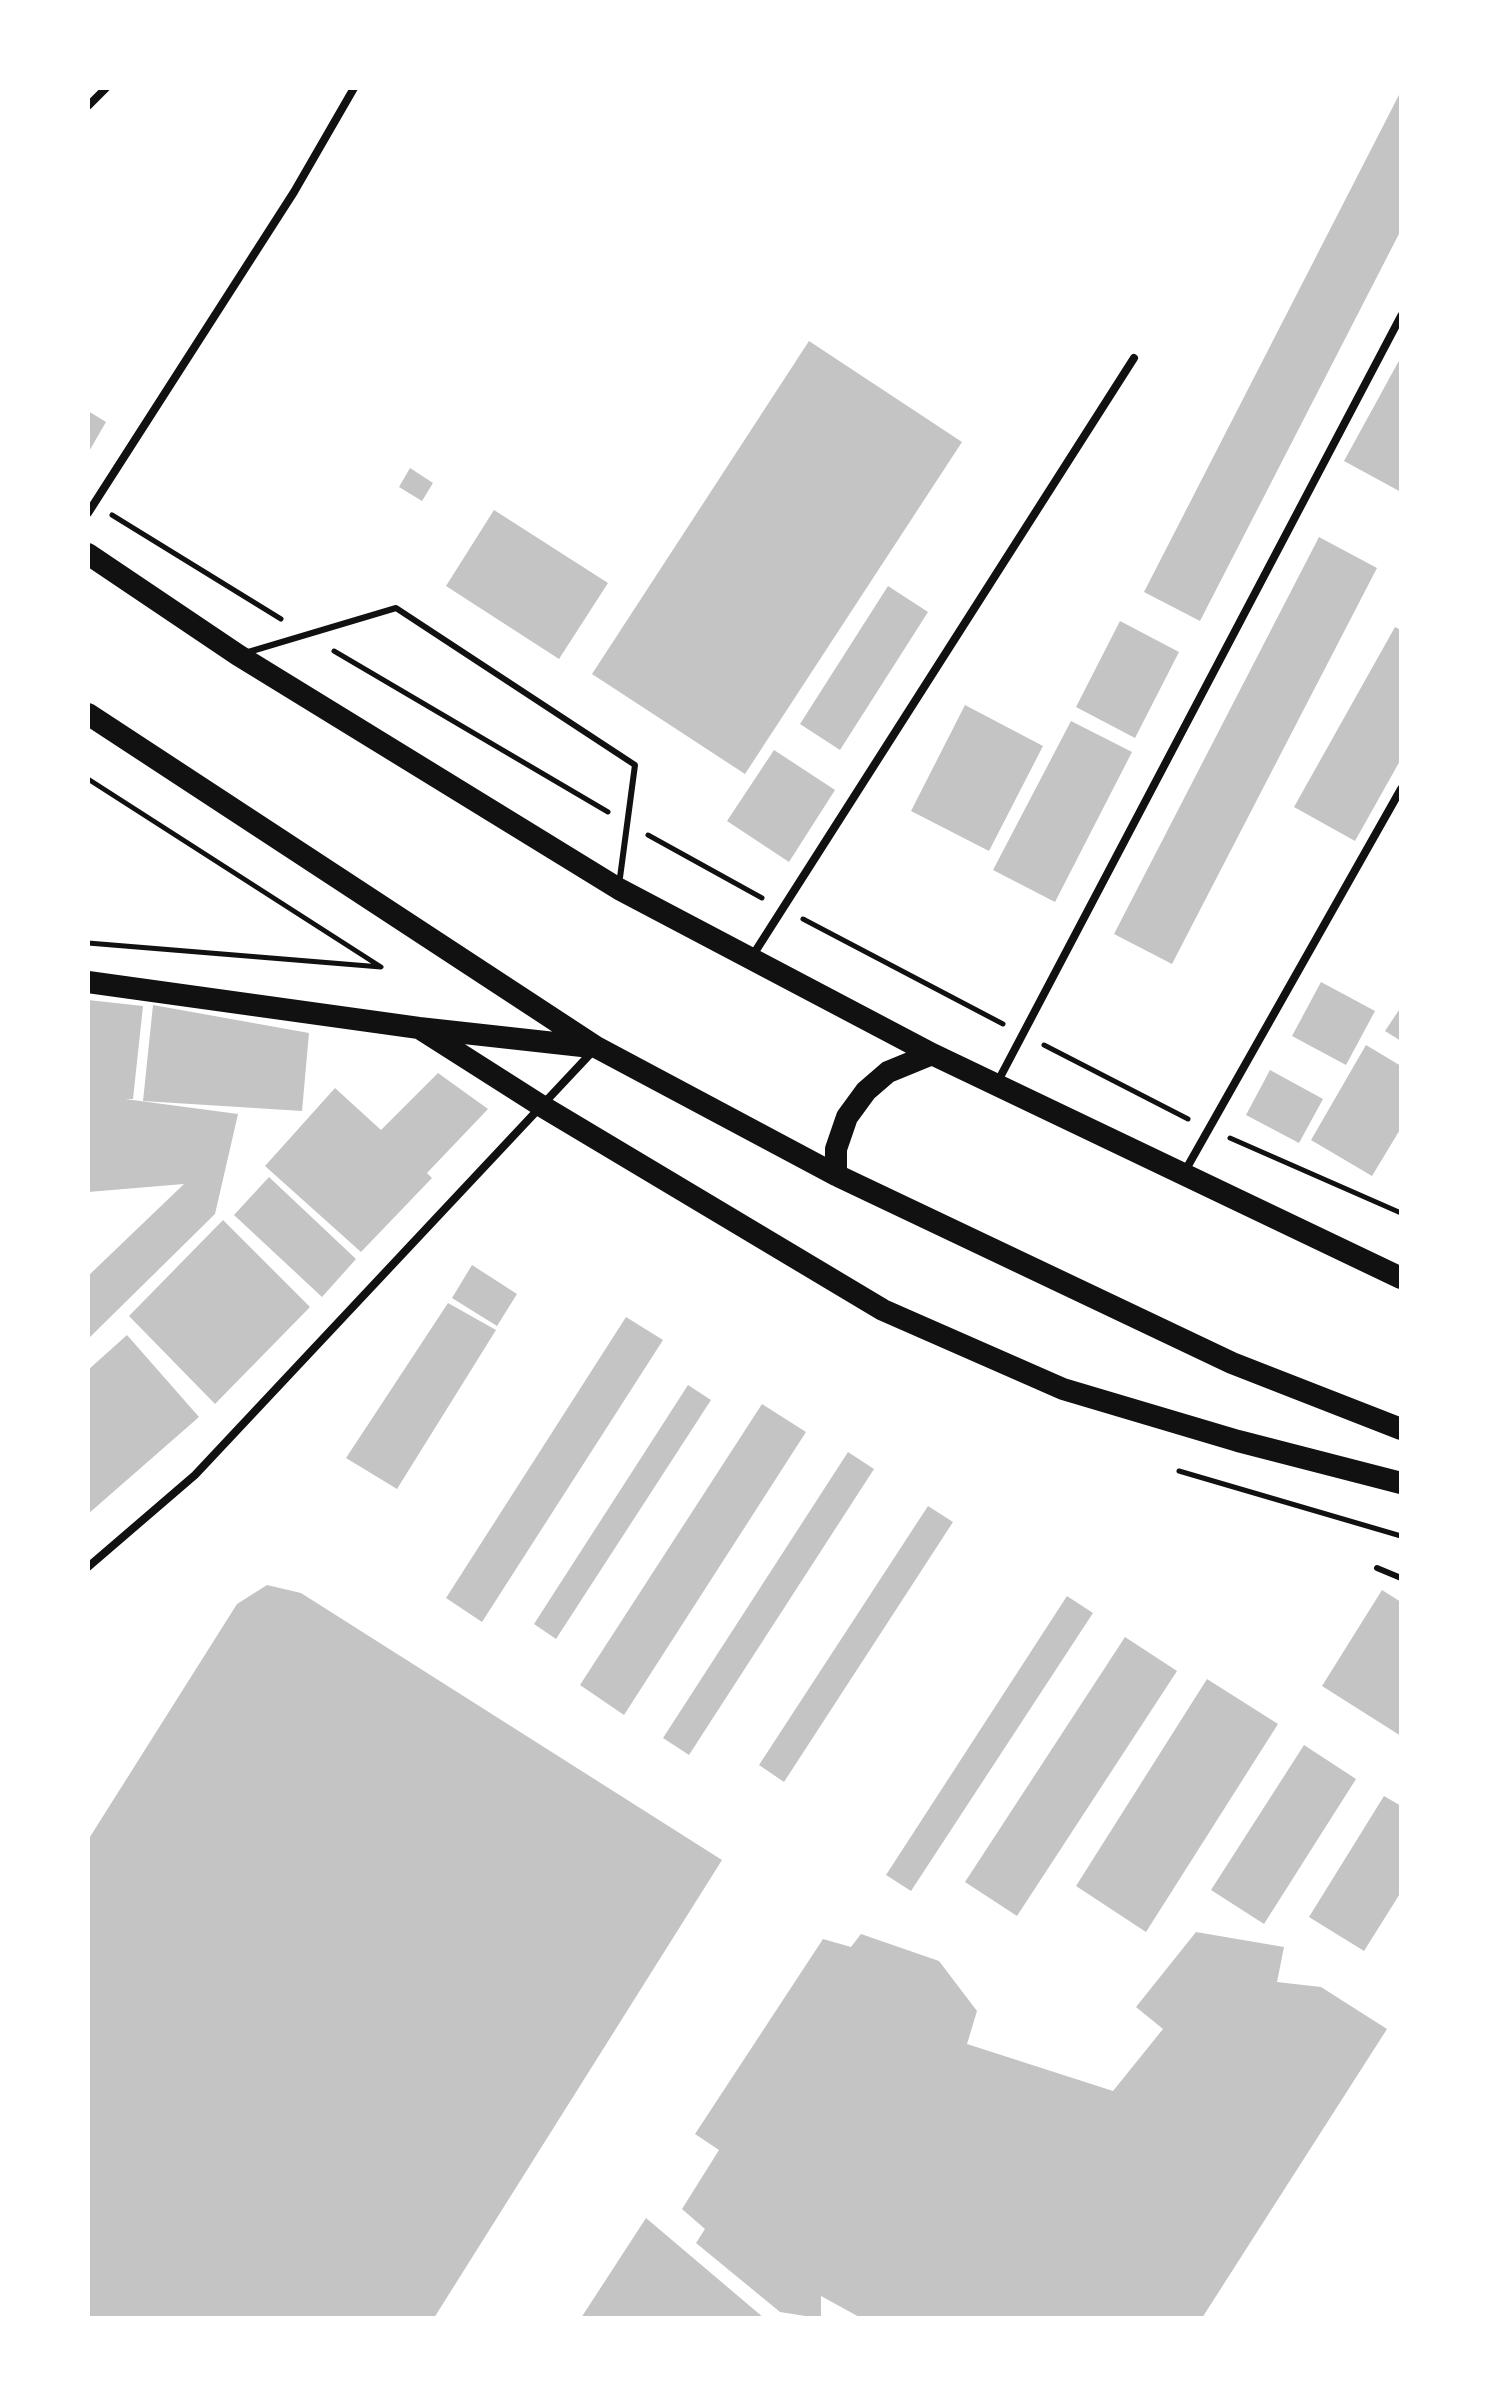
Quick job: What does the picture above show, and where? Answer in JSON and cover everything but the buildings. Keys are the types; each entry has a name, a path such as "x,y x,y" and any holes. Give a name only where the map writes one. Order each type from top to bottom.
{"highway":[{"path":"88,554 238,655 619,889 932,1054 1401,1278"},
{"path":"88,714 596,1047 836,1175 1232,1363 1401,1429"},
{"path":"88,982 419,1028 596,1047"},
{"path":"419,1028 540,1105 883,1310 1063,1389 1238,1441 1401,1483"},
{"path":"836,1175 839,1138 847,1117 866,1091 888,1072 932,1054"}],"street":[{"path":"88,106 106,88"},
{"path":"88,513 294,192 354,88"},
{"path":"996,1084 1401,316"},
{"path":"750,960 1134,358"},
{"path":"1184,1174 1401,789"},
{"path":"88,1567 195,1475 596,1047"}],"lane":[{"path":"238,655 396,608 635,765 619,889"},
{"path":"1377,1568 1401,1578"}],"path":[{"path":"95,503 146,538 306,634 627,823 783,909 1209,1129 1401,1213"},
{"path":"88,779 381,967 88,943"},
{"path":"1179,1471 1401,1536"}]}
